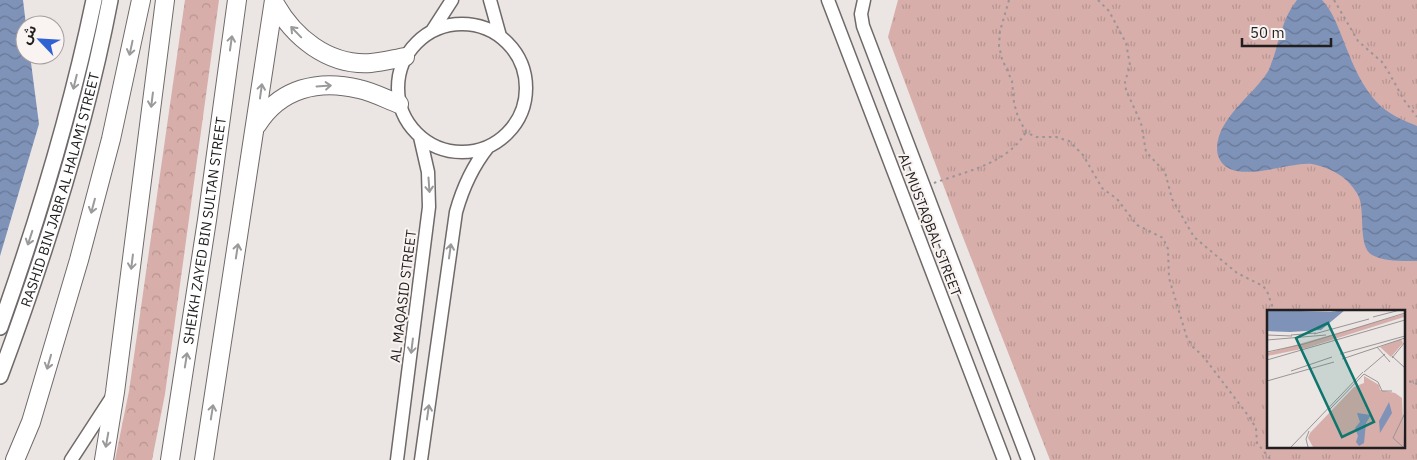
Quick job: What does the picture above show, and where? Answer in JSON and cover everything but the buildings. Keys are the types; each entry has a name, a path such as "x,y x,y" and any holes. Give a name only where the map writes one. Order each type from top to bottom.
{"highway":[{"path":"15,460 31,422 79,260 111,139 141,0"},
{"path":"104,460 115,392 165,0"},
{"name":"SHEIKH ZAYED BIN SULTAN STREET","path":"170,460 207,220 237,0"},
{"path":"274,1 287,23 304,40 314,48 332,56 347,61 363,63 405,57"},
{"path":"204,460 274,1"},
{"path":"256,127 270,107 280,99 302,88 350,87 399,104"}],"main road":[{"name":"RASHID BIN JABR AL HALAMI STREET","path":"0,328 58,150 94,0"},
{"name":"RASHID BIN JABR AL HALAMI STREET","path":"0,376 32,291 73,152 103,36 110,0"}],"street":[{"path":"432,31 452,0"},
{"path":"490,0 500,36"},
{"name":"AL MUSTAQBAL STREET","path":"828,0 1004,460"},
{"path":"864,0 861,14 863,26 1028,460"},
{"path":"474,25 488,29 500,36 512,48 521,62 525,78 526,95 522,111 514,126 502,138 488,147 474,152 445,151 432,146 410,128 402,114 397,90 398,76 405,57 415,44 432,31 445,26 474,25"},
{"name":"AL MAQASID STREET","path":"397,460 429,207 428,172 420,137"},
{"path":"421,460 456,212 465,183 472,169 488,147"},
{"path":"71,460 115,392"}],"path":[{"path":"1009,0 1000,31 999,46 1002,59 1012,81 1014,103 1018,117 1026,132 1036,137 1056,137 1069,141 1076,146 1102,188 1118,199 1137,225 1164,238 1168,249 1169,278 1187,338 1250,418 1256,428 1257,443 1271,460"},
{"path":"1098,0 1109,12 1126,44 1130,65 1125,82 1126,90 1141,123 1146,152 1165,172 1172,199 1194,237 1237,273 1263,286 1267,291 1274,310"},
{"path":"1334,0 1358,41 1382,62 1404,100 1417,117"},
{"path":"924,187 998,159 1015,147 1026,132"},
{"path":"1404,379 1417,384"}],"green space":[{"path":"185,0 219,0 165,394 152,460 115,460 129,391"},
{"path":"898,0 1417,0 1417,460 1050,460 959,227 888,37"}],"water":[{"path":"0,0 23,0 25,15 15,15 15,65 31,65 39,124 0,256"},
{"path":"1297,0 1322,0 1334,18 1354,66 1369,93 1387,111 1417,126 1417,261 1383,259 1372,255 1367,250 1363,236 1358,195 1348,181 1335,172 1312,164 1262,171 1236,171 1226,166 1219,158 1217,144 1223,127 1268,71 1285,21"}]}
